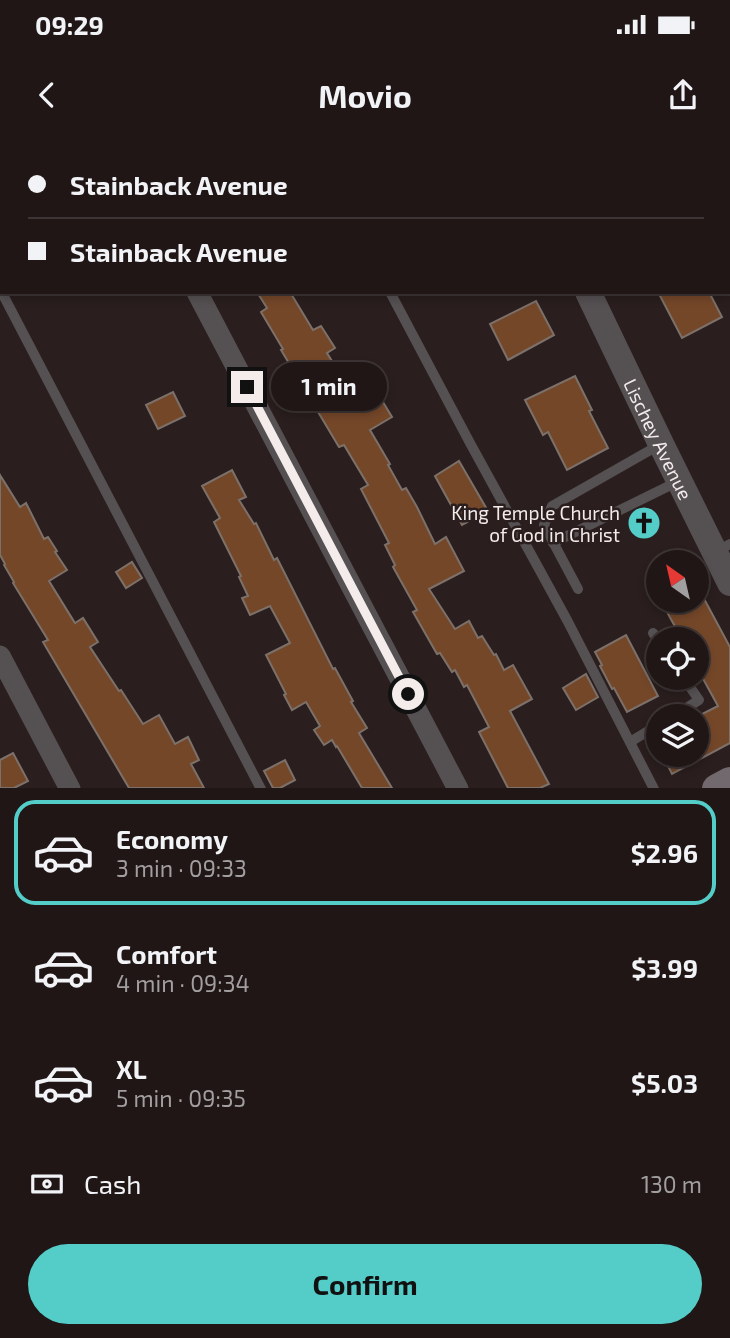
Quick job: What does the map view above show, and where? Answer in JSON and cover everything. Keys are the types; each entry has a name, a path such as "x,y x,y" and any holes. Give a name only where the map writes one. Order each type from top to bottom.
{"street":[{"path":"198,294 457,788"},
{"name":"Lischey Avenue","path":"589,294 679,481 722,548 730,583"},
{"path":"0,656 69,788"}],"lane":[{"path":"3,294 260,788"},
{"path":"391,294 567,620 653,788"},
{"path":"578,589 544,525 552,506 660,444"},
{"path":"553,543 679,481"},
{"path":"692,690 699,700 693,704"},
{"path":"630,742 646,732"}],"building":[{"path":"258,294 291,294 313,330 321,326 335,348 327,353 361,408 370,403 373,408 383,402 392,417 370,430 402,490 406,488 417,507 435,544 446,537 464,571 429,589 455,629 469,621 478,638 482,636 494,655 496,654 504,670 513,665 532,699 510,711 549,784 540,788 508,788 479,732 489,727 467,685 464,687 455,670 452,672 440,653 437,654 413,612 417,610 393,567 395,565 385,545 389,543 361,489 368,485 344,445 339,447 281,350 283,349 261,312 267,308"},
{"path":"659,294 710,294 722,317 682,338"},
{"path":"536,301 554,335 508,360 490,324"},
{"path":"575,376 608,448 567,470 548,432 543,435 525,400"},
{"path":"173,392 185,416 158,429 146,405"},
{"path":"459,461 488,511 462,525 435,476"},
{"path":"232,470 246,497 239,500 254,524 256,523 274,560 277,558 333,669 335,668 353,701 351,702 367,728 359,733 392,788 362,788 337,746 332,740 324,745 314,730 320,726 306,702 292,710 284,695 286,694 266,655 290,643 270,606 250,615 242,598 248,596 239,577 241,576 214,522 220,518 202,486"},
{"path":"0,475 20,507 26,503 44,539 48,537 67,570 49,581 75,623 83,618 98,642 90,647 143,724 159,715 175,744 188,737 199,760 191,764 204,788 129,788 43,642 48,640 4,565 0,555"},
{"path":"132,562 142,578 126,588 116,572"},
{"path":"709,608 730,647 730,743 709,754 709,710 718,706 709,690 709,627 675,627 668,614 709,613"},
{"path":"626,635 646,673 646,690 655,690 658,696 627,712 614,688 612,689 595,652"},
{"path":"586,674 598,697 576,710 563,688"},
{"path":"13,753 28,781 14,788 0,788 0,760"},
{"path":"285,760 295,780 280,788 273,788 264,771"},
{"path":"668,767 685,767 672,774"}],"place":[{"name":"King Temple Church of God in Christ","path":"644,523"}],"route":[{"path":"247,387 408,694"}]}
